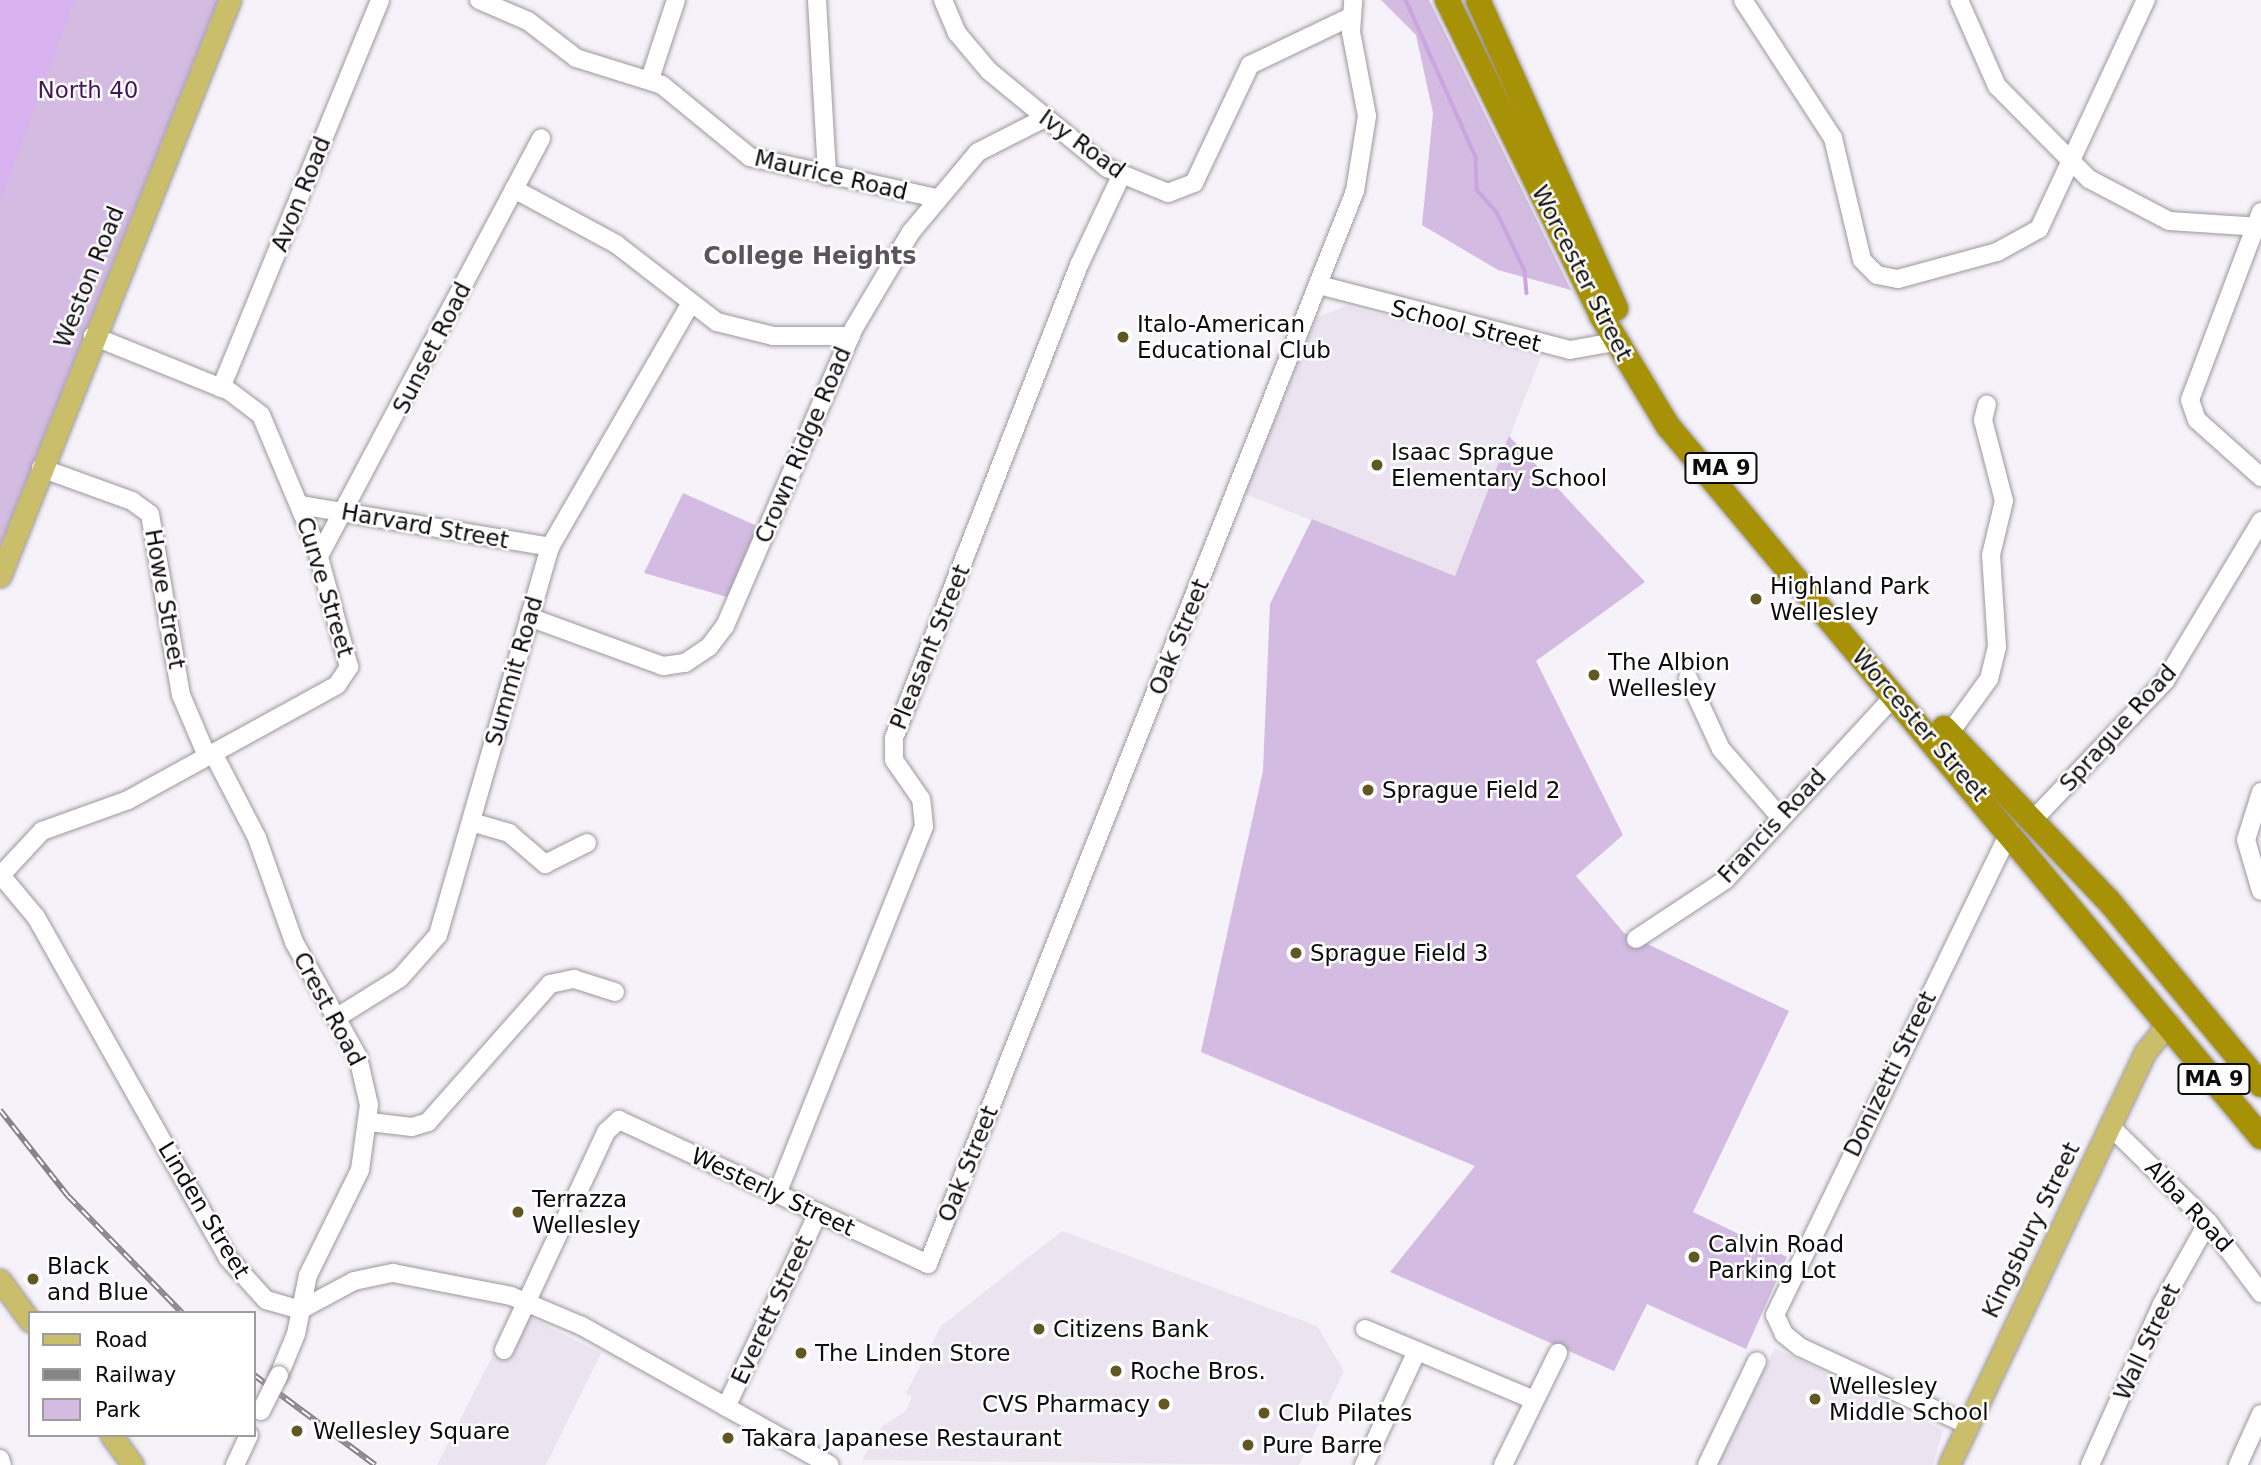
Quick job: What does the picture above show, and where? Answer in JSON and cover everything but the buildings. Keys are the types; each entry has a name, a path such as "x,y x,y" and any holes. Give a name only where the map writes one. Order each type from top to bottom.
{"highway":[{"name":"Worcester Street","path":"1447,0 1615,342 1681,443 2051,879 2261,1137"},
{"name":"Worcester Street","path":"1478,0 1612,299 1664,391 1715,460 1949,734 2074,862 2261,1085"},
{"path":"2051,879 2074,862"}],"main road":[{"name":"Weston Road","path":"0,576 93,336 230,0"},
{"name":"Kingsbury Street","path":"1949,1465 2109,1126 2149,1047 2169,1023"},
{"path":"0,1280 28,1318"},
{"path":"112,1437 128,1463"}],"street":[{"name":"Avon Road","path":"221,387 380,0"},
{"name":"Maurice Road","path":"479,0 528,21 576,58 650,79 738,152 827,176 936,198"},
{"path":"650,79 676,0"},
{"path":"817,0 827,176"},
{"name":"Ivy Road","path":"943,0 976,59 1045,118 1121,176 1164,192 1189,188 1250,65 1351,8"},
{"path":"1743,0 1823,116 1862,260 1877,275 1898,279 2020,242 2039,229 2073,166 2146,0"},
{"path":"1959,0 1997,86 2073,166 2169,221 2259,222 2190,400 2197,420 2261,477"},
{"name":"Oak Street","path":"928,1264 1319,285 1366,152 1366,97 1351,8"},
{"name":"Crown Ridge Road","path":"528,617 657,665 677,666 704,652 725,626 850,335 936,198 983,148 1045,118"},
{"name":"Sunset Road","path":"319,556 347,512 541,138"},
{"name":"Pleasant Street","path":"777,1194 922,832 923,804 895,765 894,738 1079,265 1121,176"},
{"path":"514,189 616,244 689,306 717,322 763,334 850,335"},
{"name":"School Street","path":"1319,285 1570,350 1615,342"},
{"name":"Summit Road","path":"336,1017 395,982 430,950 471,822 550,548 689,306"},
{"name":"Curve Street","path":"0,874 42,831 103,812 347,675 348,653 319,556 265,420 221,387 93,336"},
{"path":"1949,734 1989,679 1997,647 1991,555 2004,501 1983,420 1987,404"},
{"name":"Howe Street","path":"41,468 132,501 150,514 181,695 210,754"},
{"name":"Harvard Street","path":"300,505 550,548"},
{"name":"Sprague Road","path":"2033,820 2165,681 2261,522"},
{"path":"1688,678 1721,750 1781,818"},
{"name":"Francis Road","path":"1636,939 1725,880 1894,696"},
{"name":"Crest Road","path":"210,754 257,838 294,942 363,1072 370,1122 360,1170 308,1275 279,1375 258,1418"},
{"path":"2261,792 2246,840 2261,891"},
{"path":"471,822 509,833 545,864 587,843"},
{"name":"Donizetti Street","path":"1968,1425 1800,1347 1776,1318 2010,831"},
{"name":"Linden Street","path":"0,874 36,917 232,1264 266,1300 300,1310"},
{"path":"370,1122 412,1128 428,1122 550,984 574,979 615,992"},
{"name":"Westerly Street","path":"526,1301 606,1132 619,1120 928,1264"},
{"name":"Alba Road","path":"2109,1126 2208,1222 2261,1293"},
{"name":"Everett Street","path":"726,1407 818,1213"},
{"name":"Wall Street","path":"2090,1465 2162,1304 2208,1222"},
{"path":"300,1310 349,1283 388,1273 526,1301 830,1465"},
{"path":"504,1350 526,1301"},
{"path":"1365,1329 1534,1400"},
{"path":"1364,1465 1417,1351"},
{"path":"1503,1465 1558,1353"},
{"path":"1707,1465 1757,1361"},
{"path":"2238,1465 2261,1414"},
{"path":"235,1465 248,1437"},
{"path":"0,1458 2,1465"}],"shaded area":[{"path":"0,0 75,0 0,202"},
{"name":"Isaac Sprague Elementary School","path":"1346,306 1542,354 1455,576 1245,494 1317,317"},
{"path":"1062,1231 1317,1326 1344,1371 1299,1465 862,1460 882,1426 905,1412 912,1397 906,1393 941,1326"},
{"path":"525,1315 601,1353 546,1465 437,1465 499,1343"},
{"name":"Wellesley Middle School","path":"1775,1348 1943,1430 1933,1465 1718,1465"}],"green space":[{"name":"North 40","path":"0,0 218,0 0,546"},
{"path":"1381,0 1429,0 1571,290 1498,270 1422,225 1433,113 1416,35"},
{"path":"1509,436 1645,582 1536,661 1623,835 1576,876 1624,933 1789,1011 1693,1212 1787,1257 1746,1349 1647,1304 1614,1371 1390,1272 1475,1166 1201,1052 1263,771 1270,604 1312,519 1455,576"},
{"path":"683,493 757,526 727,597 644,573"}],"waterway":[{"path":"1406,0 1476,157 1477,190 1497,212 1525,271 1527,293"}],"railway":[{"path":"0,1110 68,1196 180,1311"},
{"path":"256,1376 375,1465"}],"place":[{"name":"Italo-American Educational Club","path":"1123,337"},
{"name":"Isaac Sprague Elementary School","path":"1377,465"},
{"name":"Highland Park Wellesley","path":"1756,599"},
{"name":"The Albion Wellesley","path":"1594,675"},
{"name":"Sprague Field 2","path":"1368,790"},
{"name":"Sprague Field 3","path":"1296,953"},
{"name":"Terrazza Wellesley","path":"518,1212"},
{"name":"Calvin Road Parking Lot","path":"1694,1257"},
{"name":"Black and Blue","path":"33,1279"},
{"name":"Citizens Bank","path":"1039,1329"},
{"name":"The Linden Store","path":"801,1353"},
{"name":"Roche Bros.","path":"1116,1371"},
{"name":"Wellesley Middle School","path":"1815,1399"},
{"name":"CVS Pharmacy","path":"1164,1404"},
{"name":"Club Pilates","path":"1264,1413"},
{"name":"Wellesley Square","path":"297,1431"},
{"name":"Takara Japanese Restaurant","path":"728,1438"},
{"name":"Pure Barre","path":"1248,1445"}],"district":[{"name":"College Heights","path":"810,257"}]}
